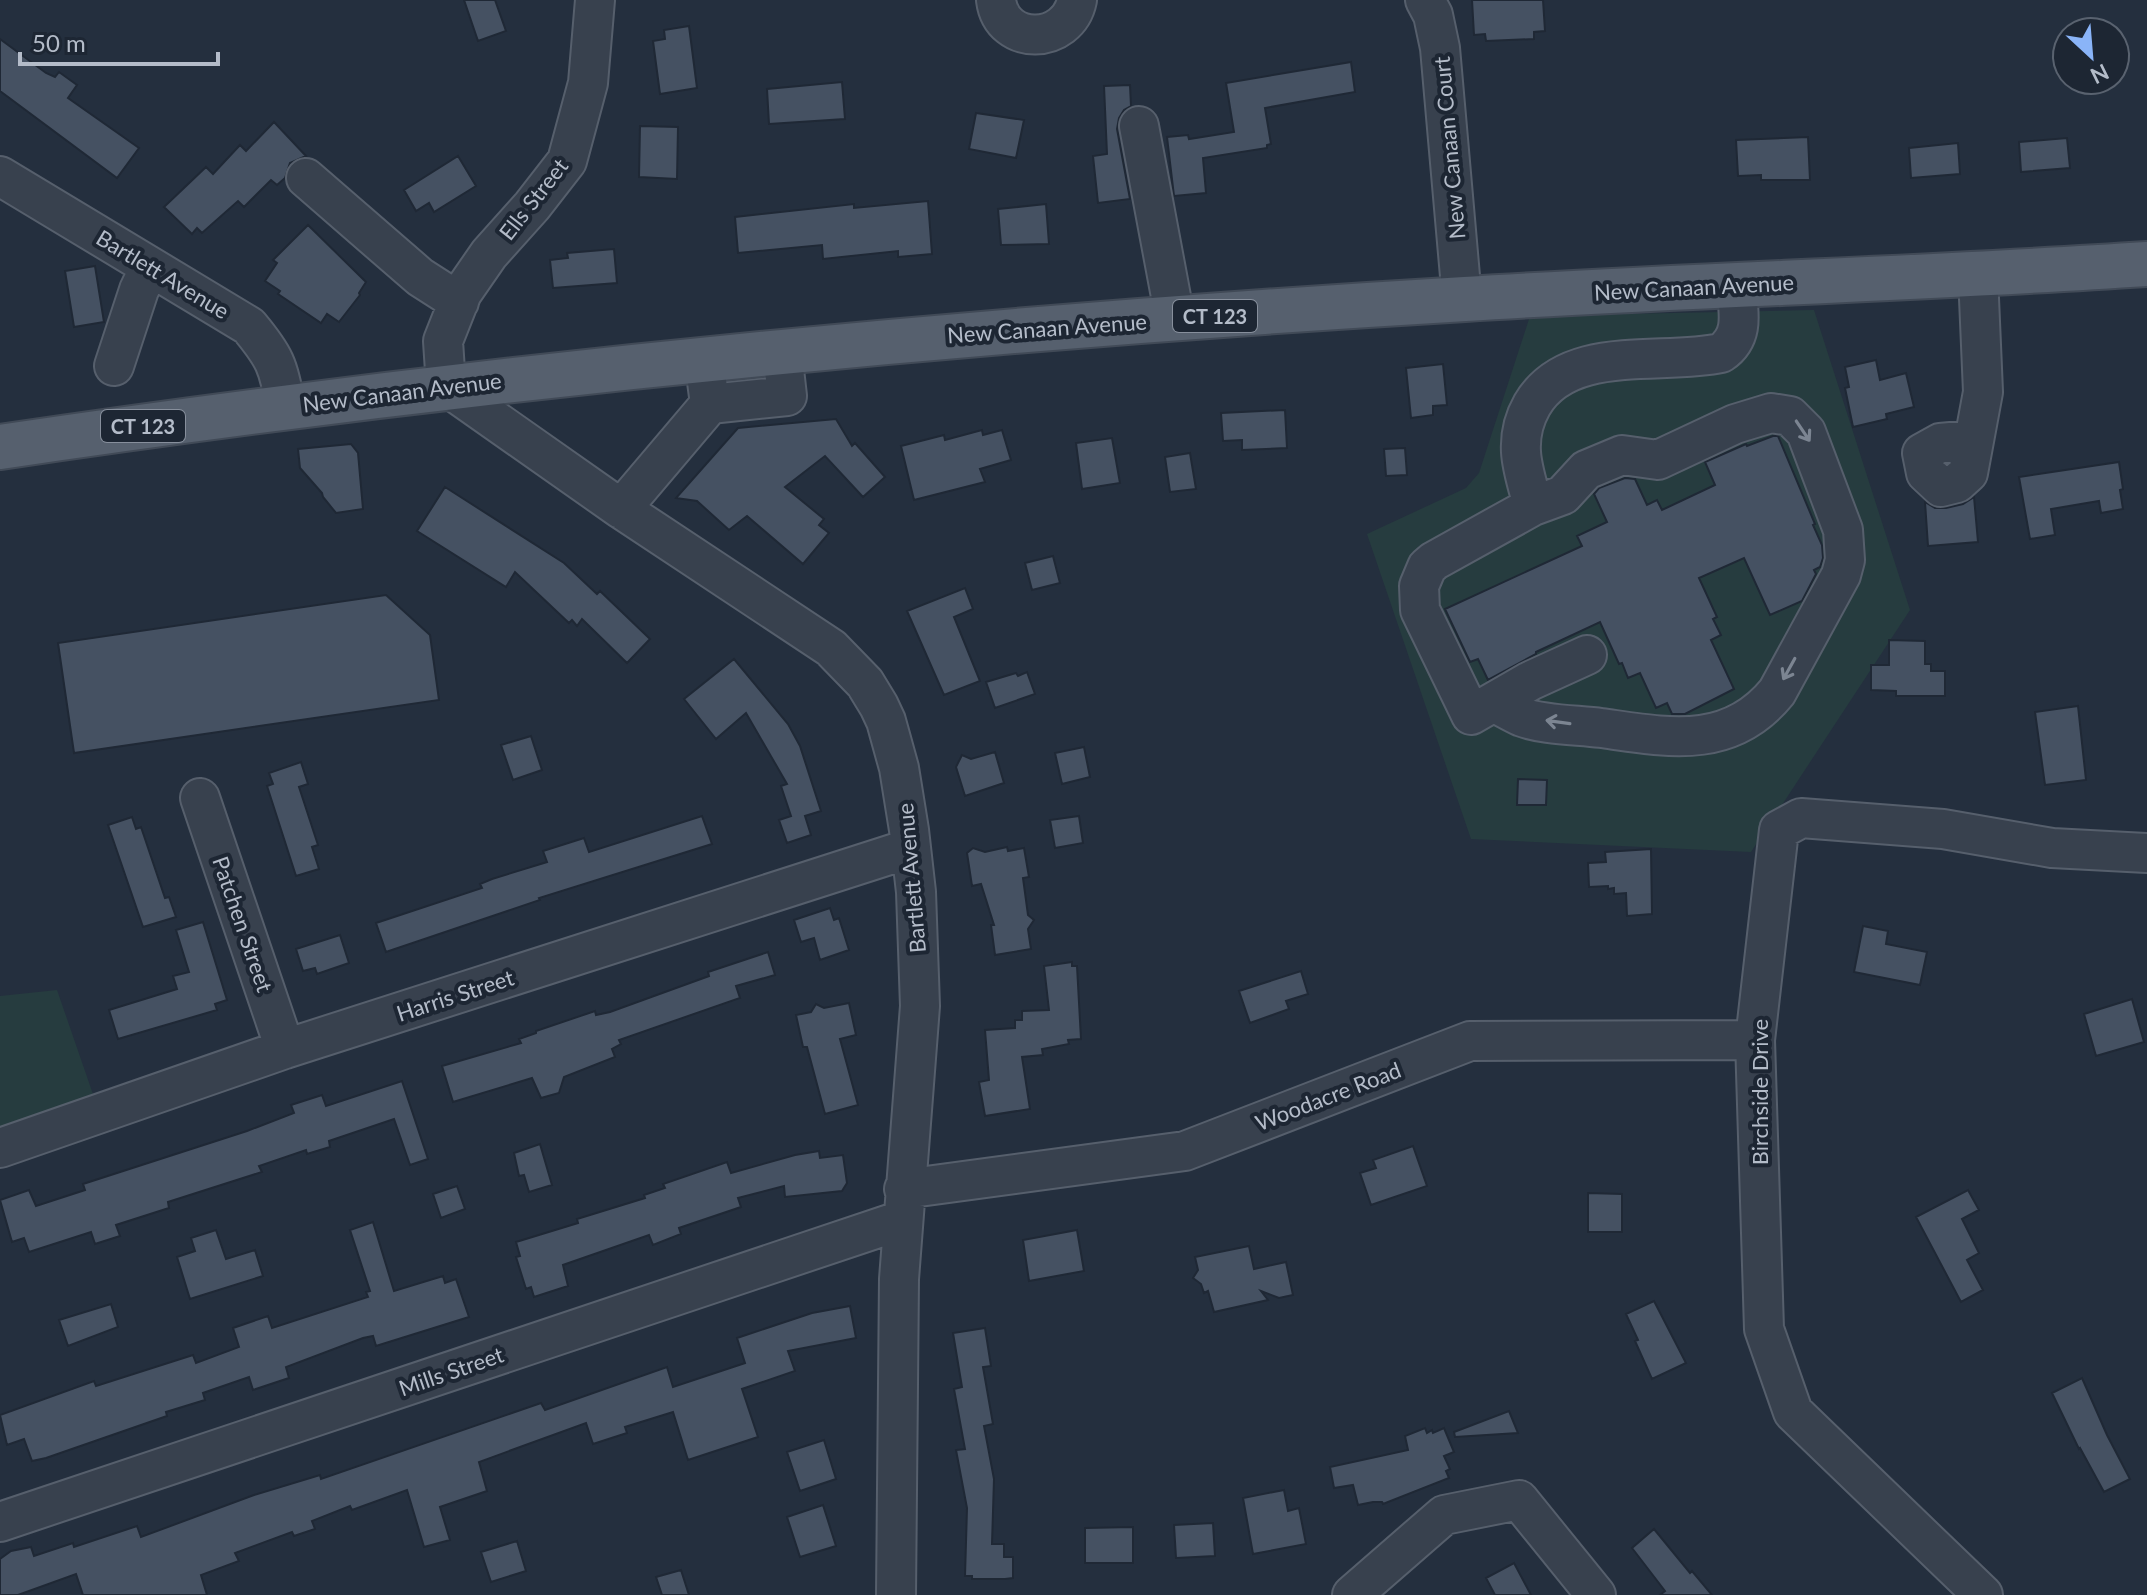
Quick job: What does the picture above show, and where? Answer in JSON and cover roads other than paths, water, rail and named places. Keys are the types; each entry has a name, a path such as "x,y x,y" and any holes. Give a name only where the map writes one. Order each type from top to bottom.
{"main road":[{"name":"New Canaan Avenue","path":"0,447 285,405 894,340 1462,299 2147,264"}],"street":[{"name":"Ells Street","path":"446,386 443,341 459,302 489,254 567,161 588,83 595,0"},
{"path":"996,0 1003,19 1014,29 1042,35 1068,21 1077,0"},
{"name":"New Canaan Court","path":"1434,5 1462,299"},
{"path":"1139,126 1175,318"},
{"name":"Bartlett Avenue","path":"0,176 249,326 271,353 285,405"},
{"path":"306,178 420,277 459,302"},
{"path":"114,366 139,290 150,267"},
{"path":"1973,440 1983,392 1978,275"},
{"path":"1533,506 1521,460 1520,439 1527,415 1538,395 1565,373 1591,365 1721,353 1735,342 1738,334 1736,284"},
{"path":"621,509 710,404 787,396 782,352"},
{"path":"704,359 710,404"},
{"name":"Bartlett Avenue","path":"446,386 621,509 831,648 854,671 879,706 890,733 899,768 911,848 920,1006 903,1205 898,1313 896,1595"},
{"path":"1495,703 1524,718 1687,738 1721,731 1739,723 1770,701 1841,575 1845,542 1811,444 1799,423 1790,416 1771,413 1735,424 1658,460 1622,455 1586,470 1563,495 1533,506 1443,554 1427,567 1419,586 1420,610 1471,715 1530,681 1587,655"},
{"name":"Patchen Street","path":"200,798 285,1049"},
{"name":"Birchside Drive","path":"1983,1595 1793,1412 1764,1329 1755,1040 1779,830 1801,818 1943,829 2052,848 2147,853"},
{"name":"Harris Street","path":"0,1148 285,1049 911,848"},
{"name":"Woodacre Road","path":"903,1205 1185,1151 1470,1041 1755,1040"},
{"name":"Mills Street","path":"0,1522 903,1205"},
{"path":"1352,1595 1444,1515 1519,1500 1596,1595"}]}
